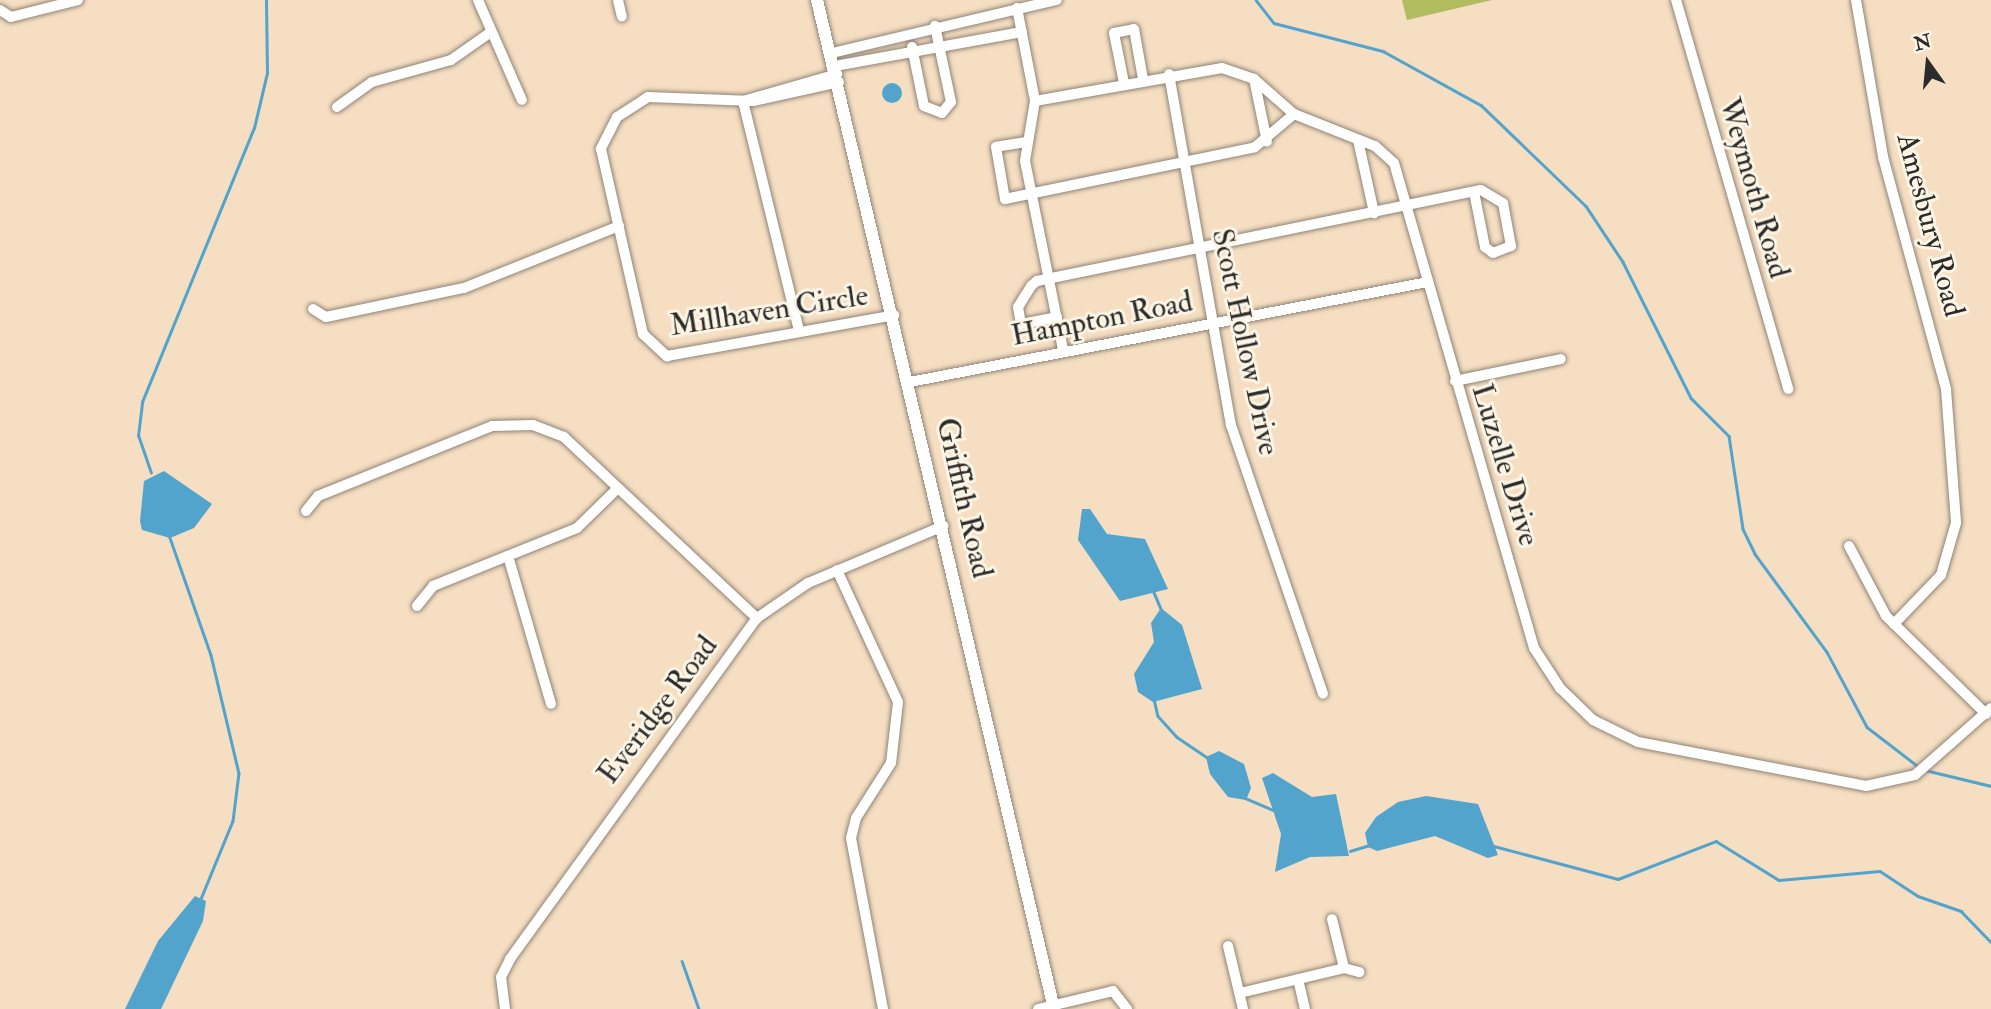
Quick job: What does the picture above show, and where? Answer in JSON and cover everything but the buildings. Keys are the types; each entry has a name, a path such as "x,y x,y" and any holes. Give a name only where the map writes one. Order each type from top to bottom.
{"street":[{"path":"0,10 11,17 78,0"},
{"path":"478,0 522,100"},
{"path":"618,0 622,17"},
{"name":"Griffith Road","path":"817,0 894,314 1054,1007"},
{"path":"836,69 935,26 1056,0"},
{"name":"Weymoth Road","path":"1676,0 1788,389"},
{"name":"Amesbury Road","path":"1856,0 1883,156 1937,342 1956,523 1950,555 1941,575 1894,624"},
{"path":"1017,8 1035,101 1026,142 1031,194 1063,350"},
{"path":"910,37 924,106 935,115 951,102 935,26"},
{"path":"1124,83 1114,33 1134,29 1143,79"},
{"path":"337,107 372,82 450,60 491,32"},
{"path":"836,69 913,51 1022,32"},
{"name":"Luzelle Drive","path":"1035,101 1210,68 1254,79 1293,114 1358,140 1394,163 1409,206 1455,382 1534,648 1560,688 1592,720 1638,742 1866,786 1915,775 1988,711"},
{"name":"Millhaven Circle","path":"836,69 743,101 663,95 632,104 617,117 601,149 642,334 658,353 894,314"},
{"name":"Scott Hollow Drive","path":"1170,74 1231,425 1323,694"},
{"path":"1254,79 1267,142"},
{"path":"743,101 799,331"},
{"path":"1026,142 996,147 1005,199 1185,162 1267,142 1293,114"},
{"path":"1358,140 1374,213"},
{"path":"1056,317 1021,324 1023,298 1031,286 1048,279 1474,192 1500,197 1511,246 1493,253 1485,247 1474,192"},
{"path":"313,309 326,317 464,288 620,226"},
{"name":"Hampton Road","path":"910,382 1063,350 1428,282"},
{"path":"1455,382 1562,359"},
{"path":"306,511 318,496 507,423 556,432 757,618"},
{"path":"417,606 433,586 583,523 618,488"},
{"name":"Everidge Road","path":"505,1009 501,977 510,958 757,618 837,570 943,526"},
{"path":"1849,546 1894,624 1988,711"},
{"path":"509,556 551,704"},
{"path":"837,570 898,702 891,762 856,818 851,838 884,1009"},
{"path":"1332,919 1344,968"},
{"path":"1228,946 1243,1009"},
{"path":"1240,993 1344,968 1359,972"},
{"path":"1298,979 1305,1009"},
{"path":"1038,1009 1113,991 1127,1009"}],"green space":[{"path":"1402,0 1492,0 1407,20"}],"water":[{"path":"892,83 899,86 902,93 899,100 892,103 885,100 882,93 885,86"},
{"path":"164,471 212,504 194,528 170,538 142,530 140,521 144,481"},
{"path":"1082,509 1090,509 1107,534 1145,539 1168,589 1120,601 1078,540"},
{"path":"1161,608 1182,625 1202,689 1153,702 1138,692 1134,674 1154,642 1151,623"},
{"path":"1219,751 1244,764 1251,788 1246,800 1228,797 1210,774 1206,757"},
{"path":"1273,773 1312,797 1336,794 1349,856 1310,857 1275,872 1281,834 1262,778"},
{"path":"1426,796 1478,804 1498,855 1488,858 1435,836 1377,851 1368,847 1365,833 1376,817 1398,802"},
{"path":"195,896 206,901 203,921 161,1009 125,1009 158,941"}],"waterway":[{"path":"151,473 138,436 142,402 254,128 267,73 266,0"},
{"path":"1256,0 1274,23 1383,51 1481,105 1586,206 1623,262 1691,398 1729,436 1743,529 1755,554 1827,652 1867,727 1919,767"},
{"path":"169,535 211,655 239,773 233,821 201,899"},
{"path":"1153,590 1161,609"},
{"path":"1154,699 1158,716 1177,737 1208,758"},
{"path":"1925,770 1991,786"},
{"path":"1245,798 1273,810"},
{"path":"1494,846 1618,879 1716,841 1779,880 1880,871 1918,896 1961,911 1991,942"},
{"path":"1350,851 1370,845"},
{"path":"682,961 699,1009"}]}
